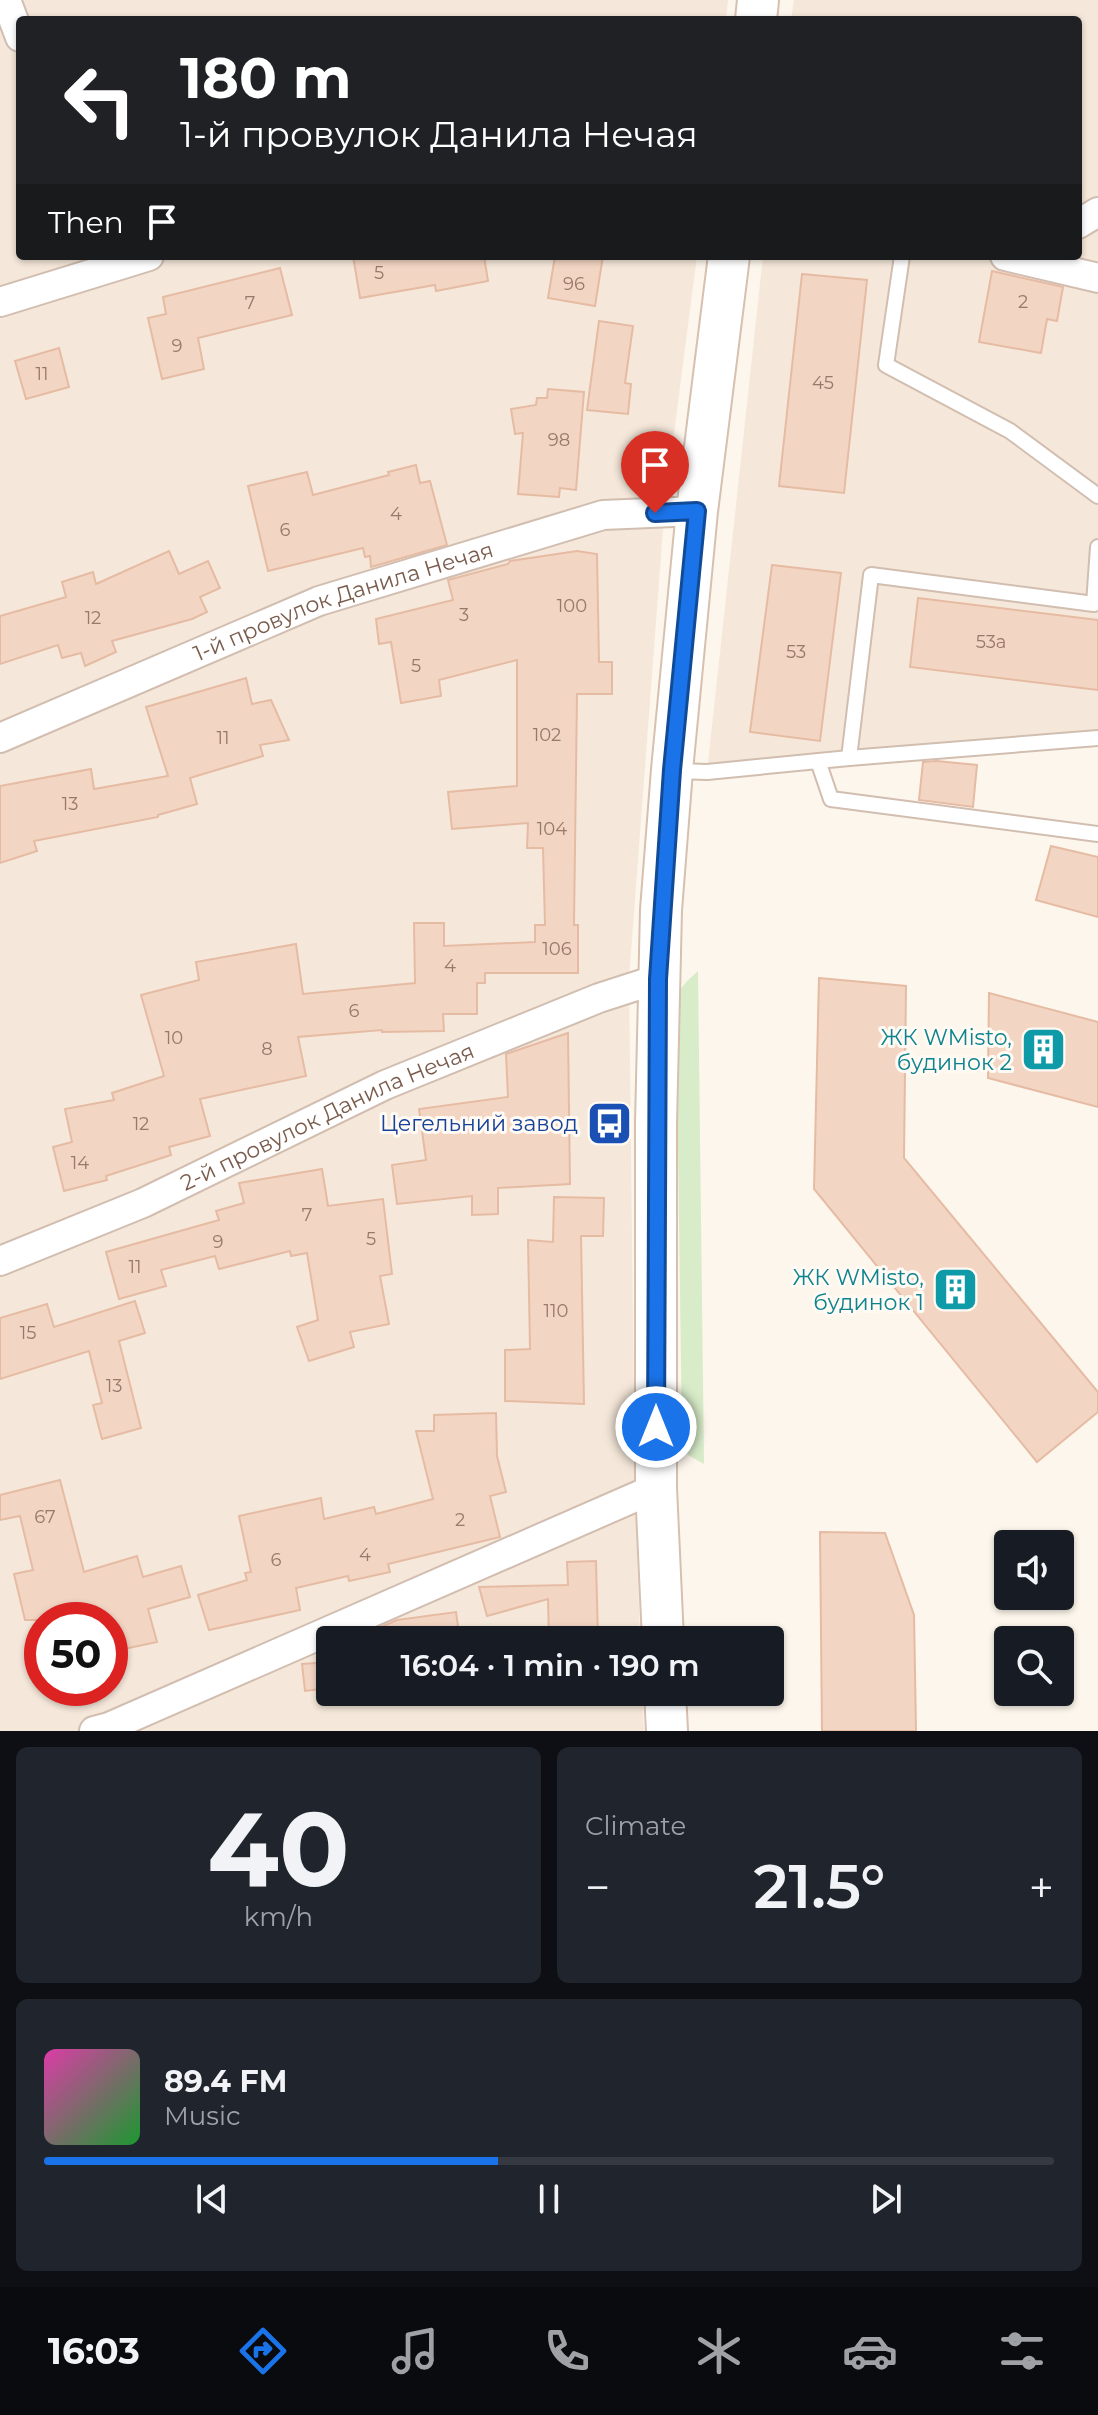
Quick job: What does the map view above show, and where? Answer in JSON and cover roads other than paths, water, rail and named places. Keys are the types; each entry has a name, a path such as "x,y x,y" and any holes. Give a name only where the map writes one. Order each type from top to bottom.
{"main road":[{"path":"662,1626 656,1488 658,979 672,770 697,511 728,260"},
{"path":"666,1706 667,1731"}],"street":[{"path":"6,0 16,26"},
{"path":"1028,260 1098,278"},
{"path":"0,302 105,262"},
{"name":"1-й провулок Данила Нечая","path":"0,738 319,601 603,515 697,511"},
{"name":"2-й провулок Данила Нечая","path":"0,1261 143,1203 385,1085 599,998 658,979"},
{"path":"101,1729 656,1488"}],"lane":[{"path":"901,260 886,365 1010,431 1098,496"},
{"path":"849,758 871,575 1094,604 1098,547"},
{"path":"672,770 707,772 1098,738"},
{"path":"818,761 831,799 1098,834"}],"place":[{"name":"ЖК WMisto, будинок 2","path":"1043,1050"},
{"name":"Цегельний завод","path":"609,1123"},
{"name":"ЖК WMisto, будинок 1","path":"955,1290"}]}
